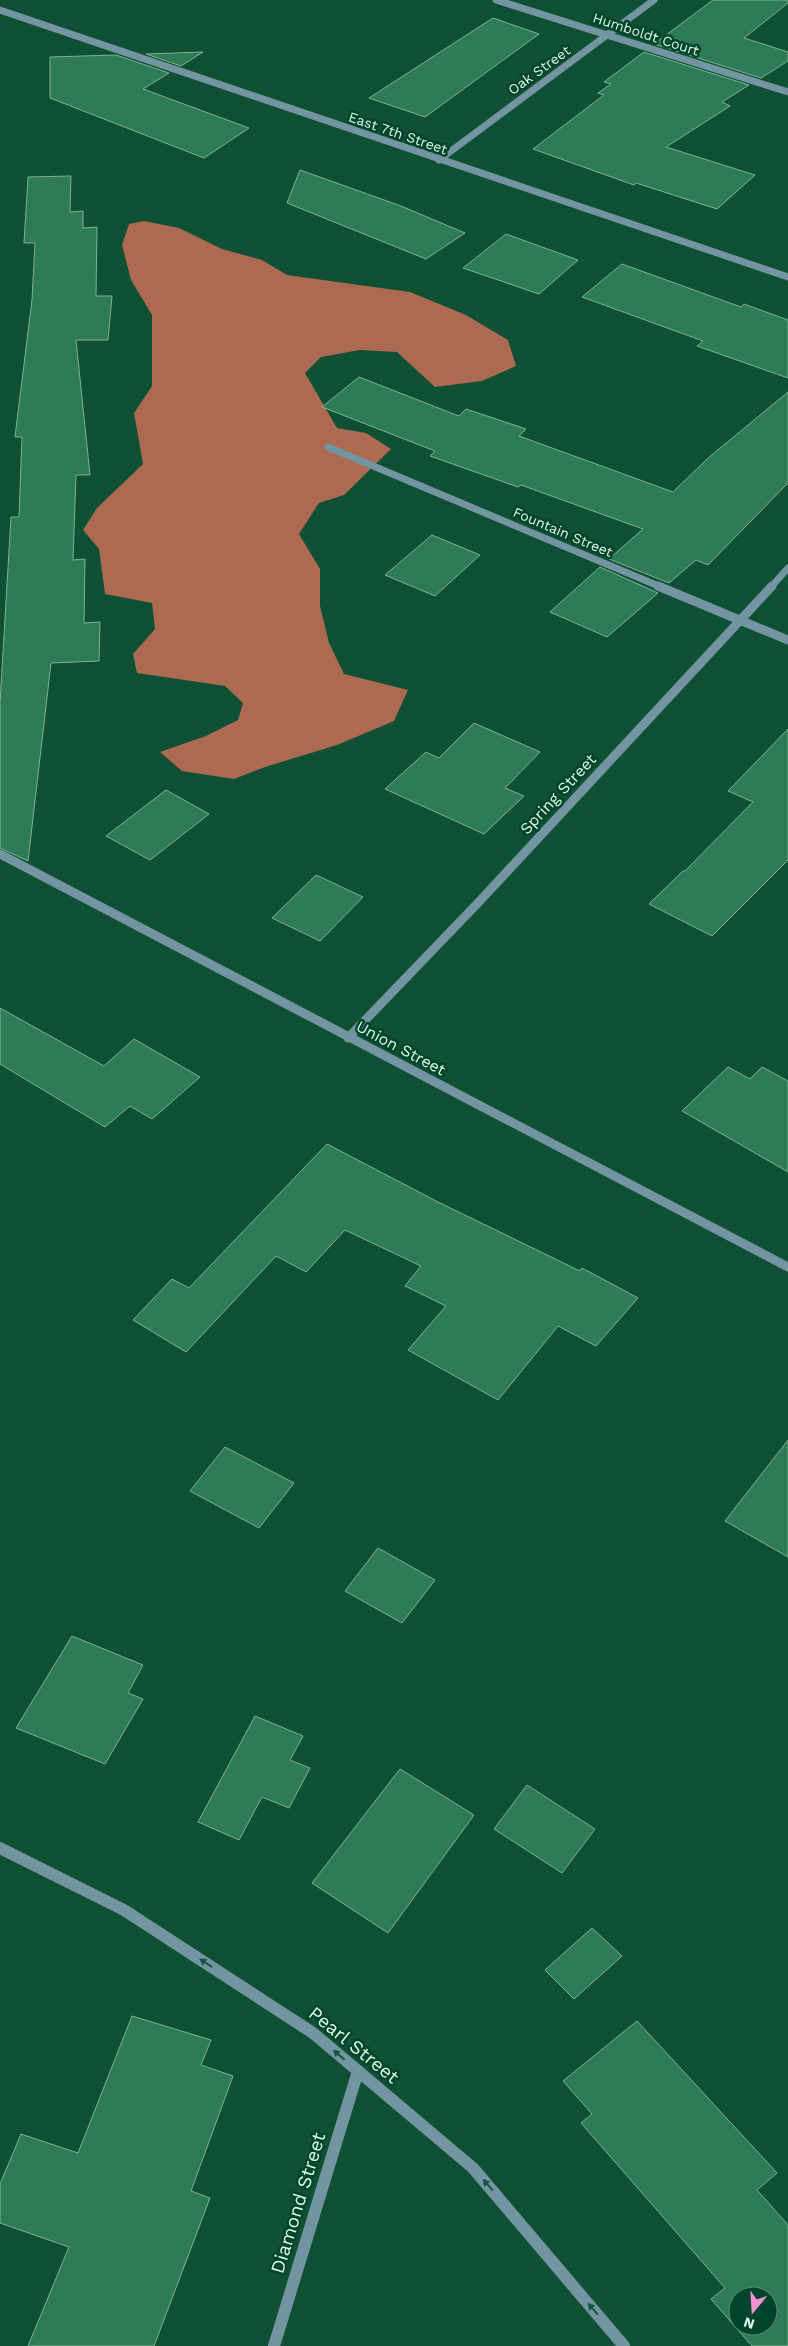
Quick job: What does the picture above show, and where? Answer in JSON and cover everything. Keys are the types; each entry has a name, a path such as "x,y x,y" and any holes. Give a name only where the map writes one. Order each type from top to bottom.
{"street":[{"name":"Humboldt Court","path":"496,0 788,92"},
{"name":"Oak Street","path":"439,160 654,0"},
{"name":"East 7th Street","path":"0,10 788,277"},
{"name":"Fountain Street","path":"328,447 788,640"},
{"name":"Spring Street","path":"348,1038 476,905 788,568"},
{"name":"Union Street","path":"0,854 788,1267"},
{"name":"Pearl Street","path":"0,1848 124,1910 313,2032 473,2168 624,2346"},
{"name":"Diamond Street","path":"274,2346 358,2071"}],"shaded area":[{"path":"144,221 179,228 222,249 262,260 287,275 410,292 466,315 508,340 516,366 482,381 435,387 397,352 360,350 321,357 305,373 337,428 366,433 391,449 344,495 319,503 299,534 320,569 320,606 329,643 344,674 408,690 394,721 337,745 265,767 234,779 182,771 160,752 206,736 238,720 243,703 225,686 137,673 133,654 155,629 152,603 105,594 99,549 83,530 97,508 143,464 134,413 152,386 152,315 131,280 122,245 129,224"}],"building":[{"path":"713,0 788,0 788,3 744,38 788,52 788,61 761,78 654,44"},
{"path":"493,18 539,34 425,117 369,98"},
{"path":"203,52 181,66 146,54"},
{"path":"644,52 749,85 722,102 730,106 666,147 755,175 717,209 636,183 634,185 533,149 604,95 598,93 611,84 604,82"},
{"path":"116,55 169,73 143,89 249,128 204,158 50,98 50,57"},
{"path":"300,170 401,206 465,233 426,259 287,203"},
{"path":"71,176 70,212 83,211 83,228 97,227 96,296 112,296 108,340 76,340 90,475 76,475 73,560 85,559 84,623 100,622 99,661 51,663 28,861 0,848 0,703 11,517 19,517 22,437 15,437 32,300 35,243 24,243 28,177"},
{"path":"506,234 578,260 539,294 463,268"},
{"path":"622,264 741,307 744,304 788,320 788,378 697,346 703,341 582,297"},
{"path":"359,377 459,416 466,409 526,429 519,436 673,492 707,459 788,392 788,483 708,565 696,560 669,583 609,559 643,529 521,485 518,487 430,456 435,451 322,407"},
{"path":"432,535 480,555 435,596 385,575"},
{"path":"600,567 658,593 607,637 550,612"},
{"path":"474,723 540,752 505,788 524,796 484,834 385,789 426,752 439,758"},
{"path":"788,729 788,860 712,936 649,904 685,871 753,802 728,791"},
{"path":"166,790 209,814 150,860 106,836"},
{"path":"316,875 363,897 320,941 272,918"},
{"path":"0,1008 104,1066 134,1039 200,1077 152,1119 130,1106 105,1127 0,1064"},
{"path":"728,1067 750,1079 762,1067 788,1081 788,1172 682,1111"},
{"path":"327,1144 438,1202 580,1271 582,1268 638,1298 596,1346 558,1326 498,1400 408,1350 446,1306 405,1286 421,1266 345,1230 306,1272 276,1256 186,1352 133,1320 172,1279 189,1288"},
{"path":"788,1440 788,1557 725,1521"},
{"path":"225,1447 294,1483 259,1528 190,1491"},
{"path":"378,1548 435,1580 402,1623 345,1591"},
{"path":"72,1636 143,1665 128,1693 143,1699 105,1764 16,1728"},
{"path":"255,1716 303,1736 290,1760 310,1768 289,1808 262,1797 239,1840 198,1822"},
{"path":"400,1769 474,1815 388,1933 312,1883"},
{"path":"527,1785 595,1829 562,1873 494,1829"},
{"path":"592,1928 622,1956 574,1999 545,1970"},
{"path":"132,2016 211,2040 201,2065 233,2076 191,2191 210,2198 154,2346 28,2346 69,2247 0,2223 0,2184 21,2134 78,2153"},
{"path":"637,2021 777,2173 757,2190 788,2225 788,2346 752,2346 743,2336 778,2336 778,2286 728,2286 728,2318 711,2299 725,2288 581,2123 592,2114 563,2081"}]}
